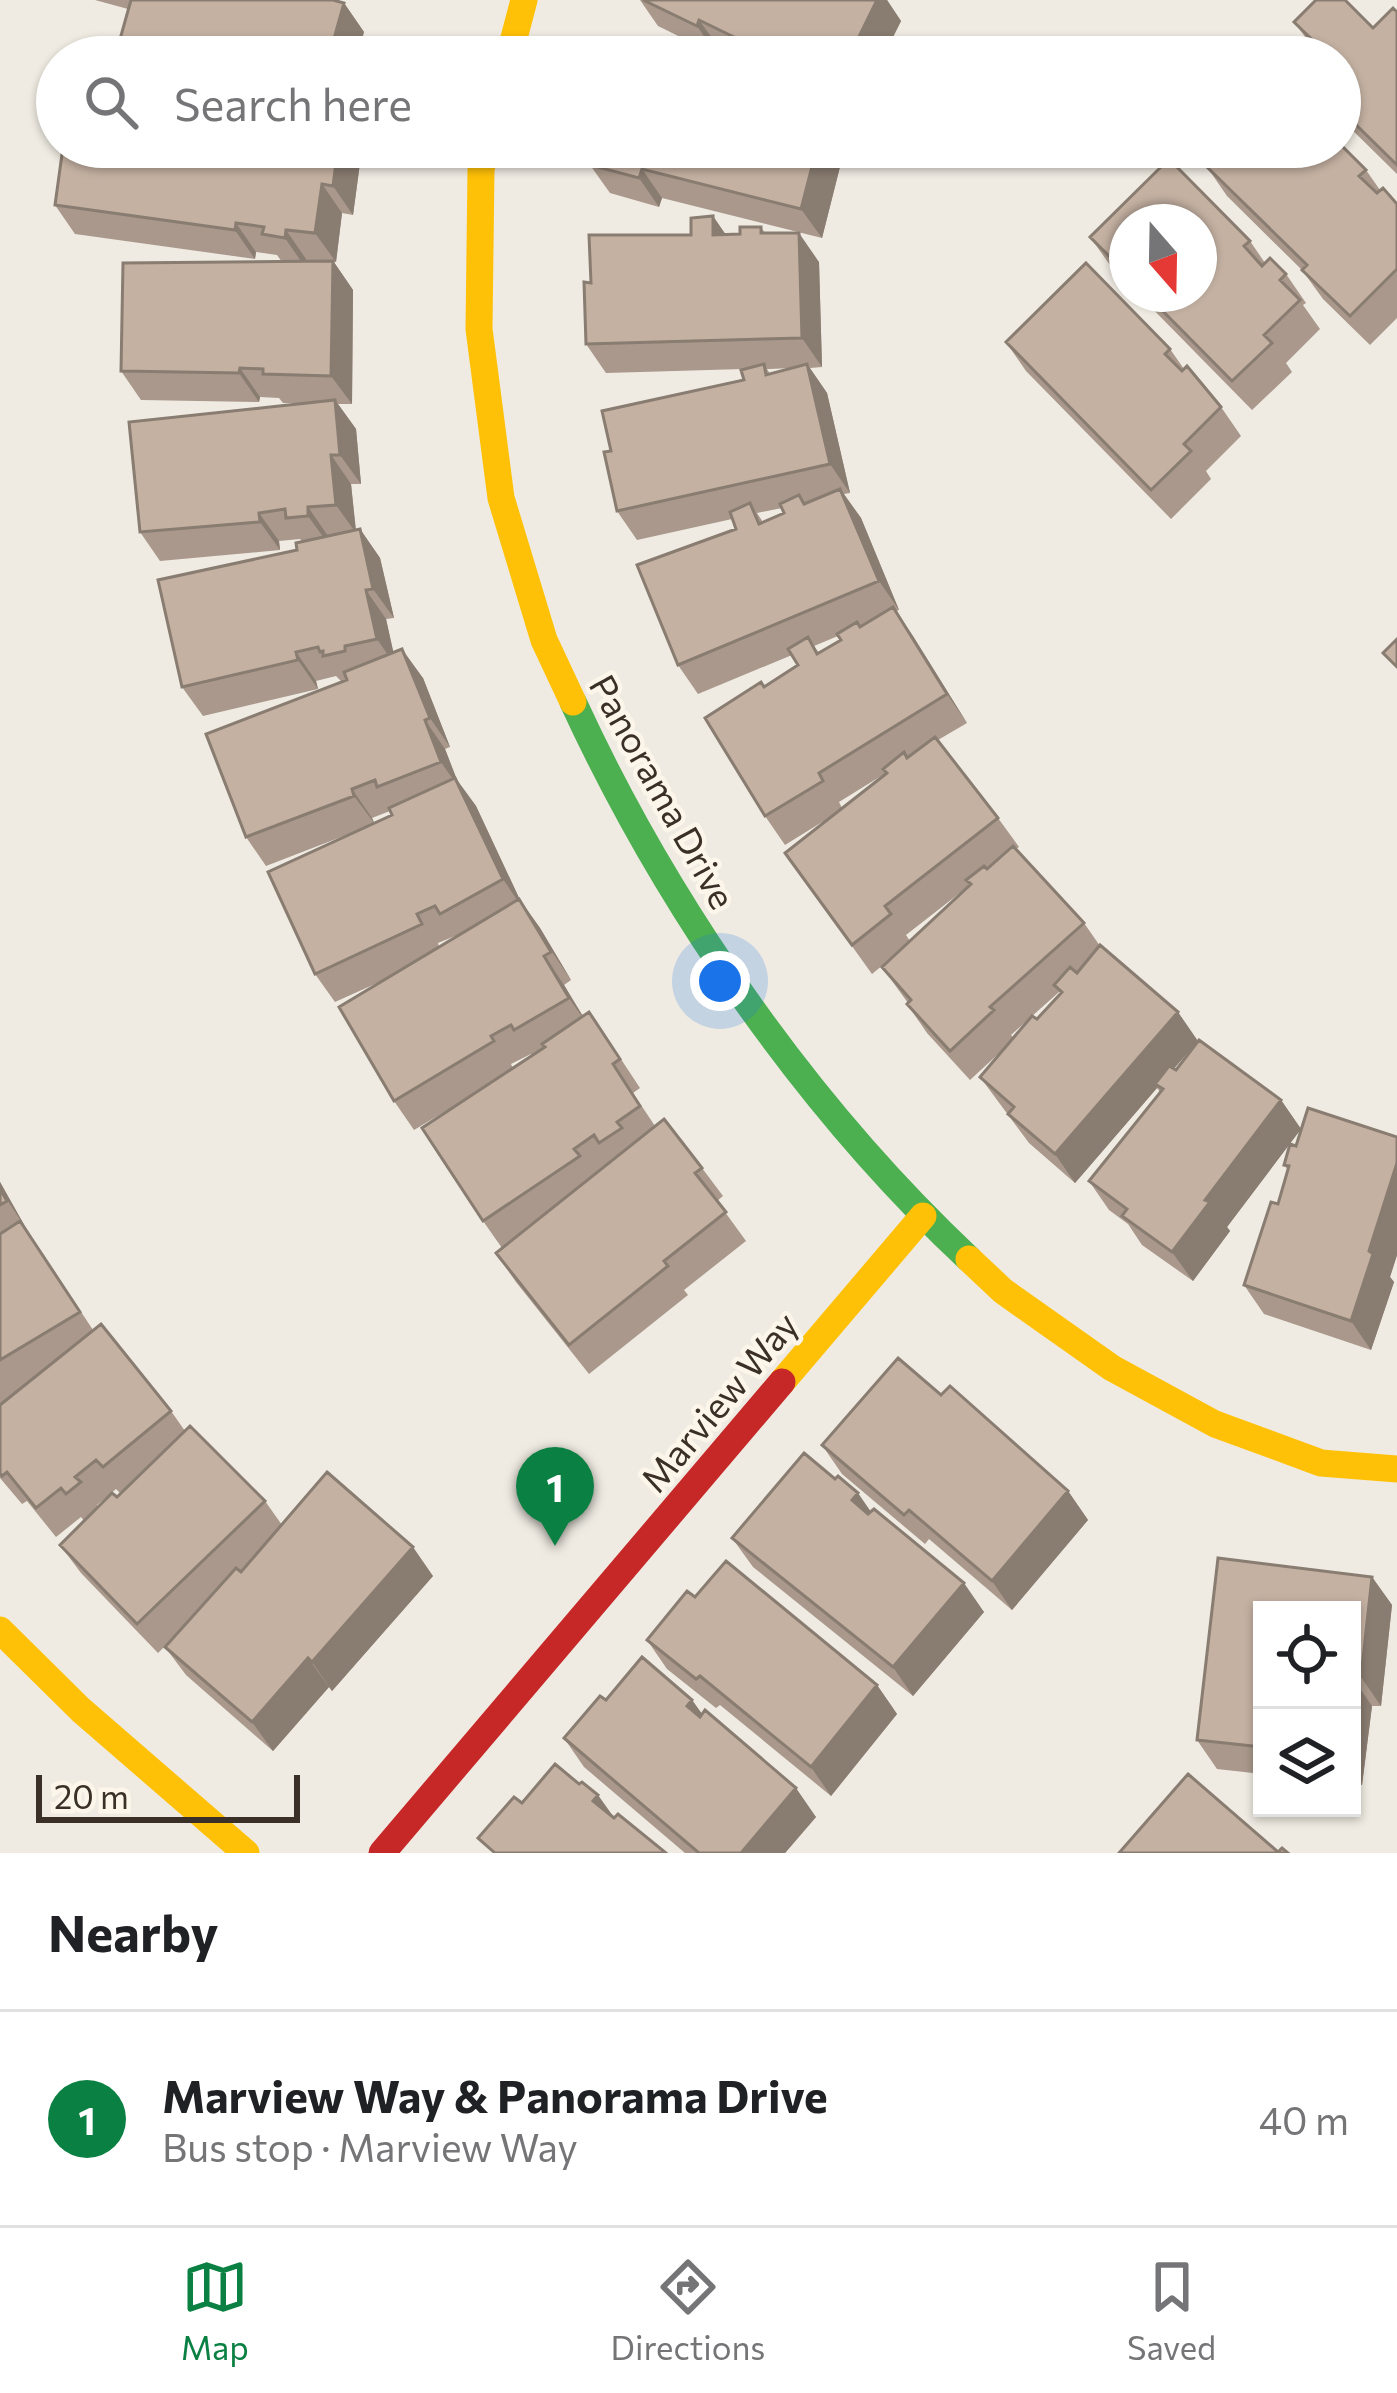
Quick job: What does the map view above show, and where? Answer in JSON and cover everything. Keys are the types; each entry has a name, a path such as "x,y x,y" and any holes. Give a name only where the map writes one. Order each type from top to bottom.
{"street":[{"path":"515,36 524,0"},
{"name":"Panorama Drive","path":"481,168 478,328 501,498 544,640 608,778 696,926 796,1067 923,1216 1003,1291 1112,1368 1215,1424 1321,1463 1397,1469"},
{"name":"Marview Way","path":"382,1853 923,1216"},
{"path":"0,1630 81,1710 246,1853"}],"building":[{"path":"131,0 344,3 335,36 121,36"},
{"path":"643,0 877,0 859,36 732,36 699,20 697,26"},
{"path":"1316,0 1345,0 1373,28 1393,8 1397,12 1397,165 1361,130 1361,36 1308,36 1294,22"},
{"path":"1361,165 1366,170 1359,176 1377,193 1383,188 1397,204 1397,269 1350,316 1302,270 1307,265 1208,168"},
{"path":"60,168 335,168 333,186 322,184 315,233 286,230 285,238 262,234 264,227 236,223 235,230 55,205"},
{"path":"601,168 812,168 801,209 642,169 639,178"},
{"path":"1160,168 1178,168 1213,204 1123,204"},
{"path":"1217,208 1250,241 1244,246 1262,266 1270,258 1286,274 1280,280 1300,300 1264,335 1272,343 1232,381 1164,312 1217,312"},
{"path":"713,216 713,235 740,234 740,227 761,227 761,233 799,233 802,338 586,344 584,282 591,283 589,235 691,235 691,218"},
{"path":"1109,218 1109,256 1090,237"},
{"path":"333,261 331,376 263,374 263,369 240,368 239,373 121,371 123,263"},
{"path":"1086,263 1109,287 1109,312 1134,312 1170,349 1165,354 1182,371 1187,366 1221,407 1184,444 1191,451 1151,490 1006,342"},
{"path":"764,364 766,375 807,364 830,464 617,511 604,452 611,451 602,411 744,380 741,370"},
{"path":"335,400 340,455 331,455 336,505 308,507 308,516 286,518 285,509 259,513 260,522 140,532 129,422"},
{"path":"840,489 879,581 678,665 637,565 736,529 730,512 750,503 759,524 784,513 780,504 799,495 804,504"},
{"path":"360,529 373,589 366,590 377,639 323,656 318,647 296,652 298,660 182,687 158,580 297,550 296,543"},
{"path":"893,607 947,694 819,773 823,781 765,816 705,718 798,665 788,649 808,637 817,654 841,640 837,634 857,622 860,627"},
{"path":"1397,639 1397,667 1383,653"},
{"path":"402,649 430,718 425,720 441,762 377,787 375,780 352,789 354,796 246,837 206,734 347,680 344,672"},
{"path":"935,737 998,818 885,906 891,914 852,945 785,853 887,773 883,769 904,752 907,758"},
{"path":"455,778 503,879 440,914 435,906 417,914 422,924 315,974 268,872 392,815 389,808"},
{"path":"1013,846 1084,923 990,1007 994,1010 950,1051 907,1004 911,1000 882,967 971,884 966,880"},
{"path":"519,899 551,952 544,956 569,998 514,1030 511,1025 491,1036 494,1041 394,1101 339,1007"},
{"path":"1100,945 1178,1012 1055,1154 1008,1114 1014,1107 980,1077 1032,1016 1037,1019 1062,992 1054,985 1070,967 1077,973"},
{"path":"589,1012 620,1059 613,1064 640,1106 617,1122 622,1128 599,1143 594,1135 574,1149 580,1156 483,1221 422,1128 545,1047 542,1044"},
{"path":"1199,1040 1281,1100 1172,1252 1122,1216 1127,1209 1089,1181 1163,1089 1155,1084 1169,1066 1176,1070"},
{"path":"1308,1108 1397,1137 1397,1163 1351,1321 1244,1285 1271,1202 1278,1204 1290,1144 1296,1146"},
{"path":"664,1119 702,1168 695,1173 726,1212 664,1261 668,1266 569,1345 496,1253"},
{"path":"20,1221 80,1312 0,1360 0,1234"},
{"path":"101,1324 171,1411 103,1467 96,1460 75,1477 81,1482 66,1494 61,1488 36,1508 7,1472 0,1473 0,1405"},
{"path":"898,1358 941,1395 950,1386 1068,1491 992,1581 822,1445"},
{"path":"190,1426 265,1501 137,1624 60,1545"},
{"path":"804,1453 858,1493 852,1500 868,1514 874,1509 964,1583 893,1667 732,1538"},
{"path":"327,1472 413,1547 252,1722 165,1647 236,1568 241,1572"},
{"path":"1218,1558 1372,1577 1361,1677 1361,1601 1253,1601 1253,1746 1197,1740"},
{"path":"726,1561 877,1685 811,1767 700,1676 696,1679 647,1640 687,1591 695,1597"},
{"path":"642,1657 692,1700 687,1706 700,1717 705,1710 796,1788 741,1853 699,1853 564,1738 600,1696 606,1700"},
{"path":"555,1764 598,1795 593,1801 614,1818 618,1814 666,1853 495,1853 478,1838 514,1797 522,1803"},
{"path":"1188,1774 1278,1852 1282,1848 1288,1853 1119,1853"}],"traffic: fast":[{"path":"573,702 651,853 745,999 851,1136 969,1259"}],"traffic: slow":[{"path":"515,36 524,0"},
{"path":"481,168 479,329 501,498 544,640 573,702"},
{"path":"782,1382 923,1216"},
{"path":"969,1259 1003,1291 1112,1368 1215,1424 1321,1463 1397,1469"},
{"path":"0,1630 81,1710 246,1853"}],"traffic: jam":[{"path":"382,1853 782,1382"}],"place":[{"name":"Marview Way & Panorama Drive","path":"555,1546"}]}
